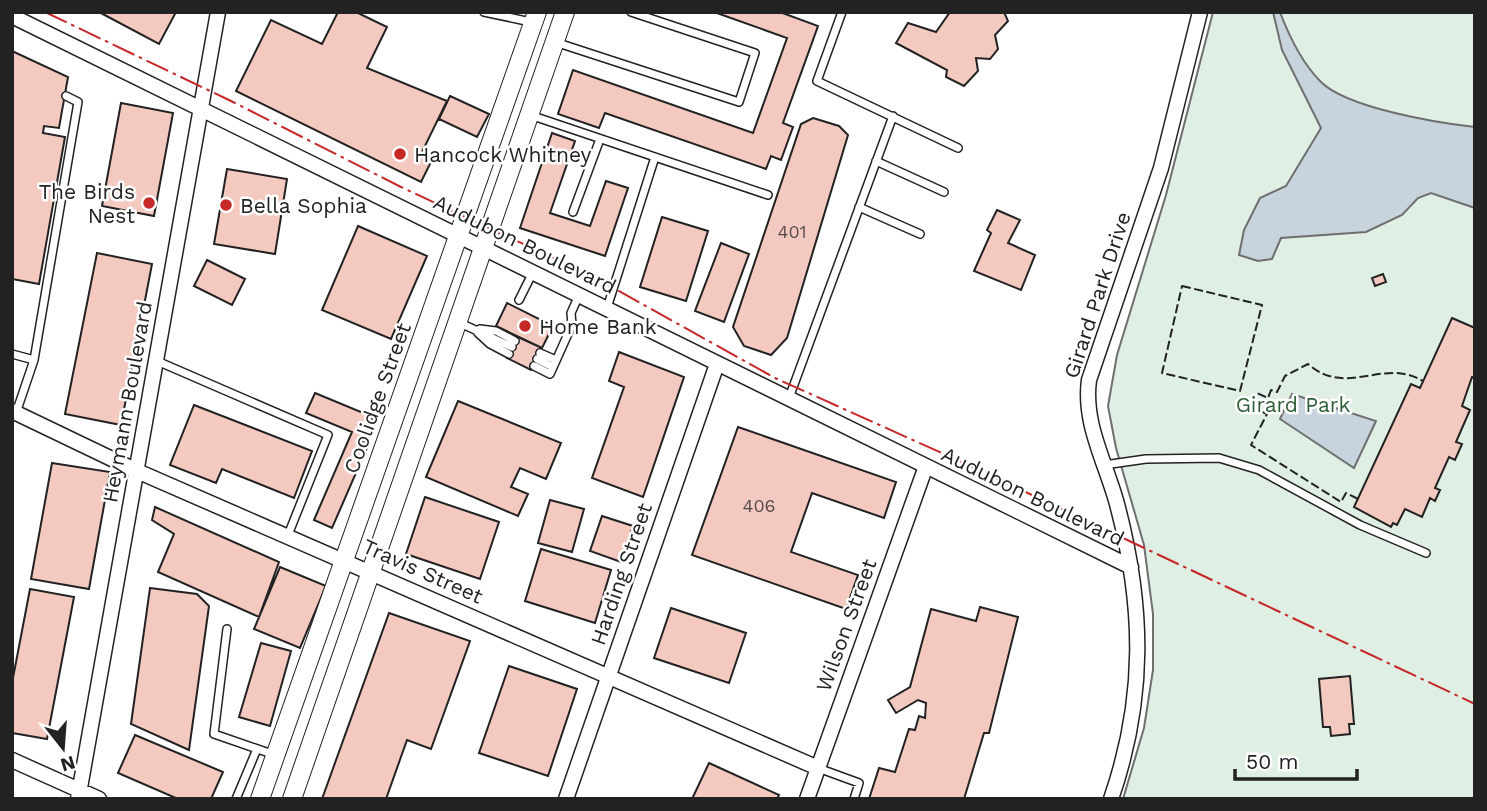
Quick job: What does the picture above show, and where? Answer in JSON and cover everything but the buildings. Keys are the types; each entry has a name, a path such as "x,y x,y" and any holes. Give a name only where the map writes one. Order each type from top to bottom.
{"street":[{"name":"Heymann Boulevard","path":"78,794 218,12"},
{"path":"292,799 370,571 465,325 484,247 565,12"},
{"name":"Girard Park Drive","path":"1111,799 1128,737 1138,679 1139,631 1131,567 1088,409 1089,380 1161,168 1200,12"},
{"name":"Audubon Boulevard","path":"12,16 1131,567"},
{"name":"Coolidge Street","path":"260,799 536,17"},
{"name":"Harding Street","path":"566,799 717,364"},
{"name":"Travis Street","path":"14,412 136,471 818,768"},
{"name":"Wilson Street","path":"807,799 926,466"},
{"path":"12,760 78,794 99,799"}],"lane":[{"path":"484,12 536,17"},
{"path":"555,42 739,102 755,53 631,12"},
{"path":"842,12 817,81 958,148"},
{"path":"14,412 34,360 78,102 66,96"},
{"path":"529,115 768,195"},
{"path":"789,399 893,116"},
{"path":"573,212 600,139"},
{"path":"607,309 656,158"},
{"path":"876,161 944,192"},
{"path":"859,207 920,234"},
{"path":"520,300 533,271"},
{"path":"554,364 537,359 550,374 572,325 570,313 579,295"},
{"path":"465,325 496,331 512,347 490,344 465,325"},
{"path":"12,354 34,360"},
{"path":"156,360 328,435 288,535"},
{"path":"1104,465 1146,459 1219,458 1258,470 1360,525 1426,553"},
{"path":"227,629 214,734 275,755"},
{"path":"236,799 257,749"},
{"path":"818,768 859,783 854,799"}],"green space":[{"name":"Girard Park","path":"1213,12 1475,12 1475,799 1123,799 1144,728 1153,670 1153,614 1144,545 1116,448 1108,406 1117,355 1166,195"}],"shaded area":[{"path":"1273,12 1280,12 1302,58 1321,82 1334,91 1371,107 1394,113 1475,127 1475,208 1431,193 1418,198 1402,215 1366,232 1281,238 1272,259 1258,261 1239,255 1244,230 1260,198 1286,186 1321,128 1282,50"},
{"path":"1292,394 1376,421 1354,468 1280,419"}],"fence":[{"path":"1182,286 1262,305 1240,391 1162,373 1182,286"},
{"path":"1358,499 1346,493 1341,502 1251,445 1267,414 1250,407 1257,393 1268,398 1271,390 1277,392 1285,376 1308,364 1322,374 1337,378 1394,373 1423,381"}],"power":[{"path":"45,12 231,101 401,187 592,276 775,378 964,463 1475,704"}],"place":[{"name":"Hancock Whitney","path":"400,154"},
{"name":"The Birds Nest","path":"149,203"},
{"name":"Bella Sophia","path":"226,205"},
{"name":"Home Bank","path":"525,326"}]}
